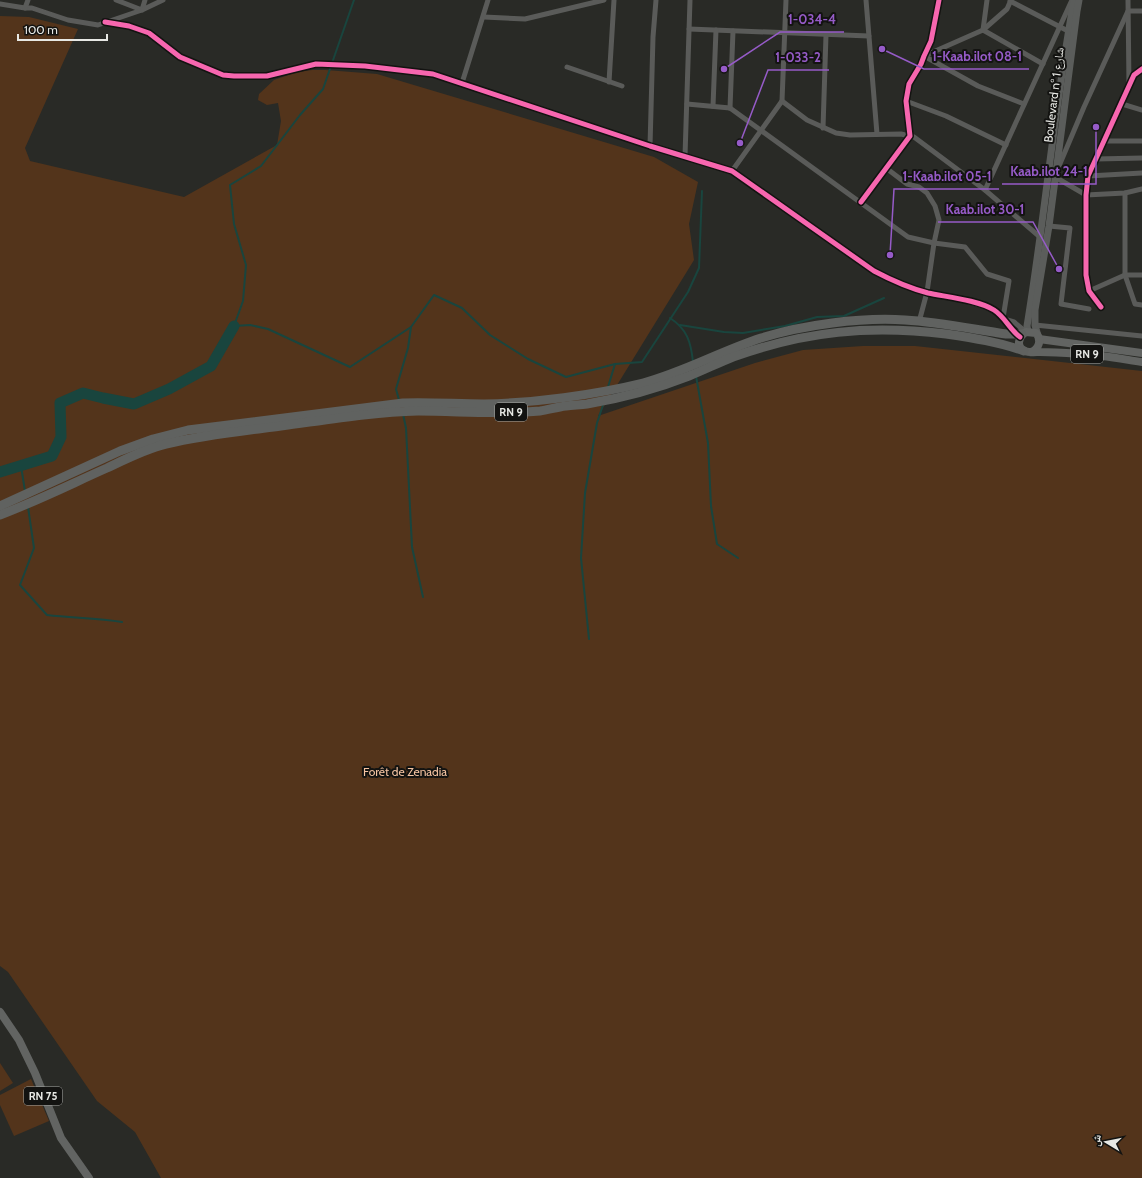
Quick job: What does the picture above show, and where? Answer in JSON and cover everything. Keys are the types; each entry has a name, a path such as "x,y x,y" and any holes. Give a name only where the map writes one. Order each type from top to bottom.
{"highway":[{"name":"RN 9","path":"0,506 132,446 153,438 188,430 403,403 428,402 483,404 538,400 576,395 643,383 666,376 741,345 783,332 833,323 904,320 1006,334 1022,334"},
{"name":"RN 9","path":"0,515 40,499 138,453 163,445 212,435 386,413 418,411 540,411 585,404 617,398 666,384 730,358 783,341 834,332 883,329 915,330 991,342 1027,352"}],"main road":[{"name":"Boulevard n° شارع 1","path":"1022,334 1027,326 1073,0"},
{"name":"Boulevard n° شارع 1","path":"1039,338 1035,325 1035,310 1049,226 1068,73 1079,0"},
{"path":"1039,338 1037,349 1027,352 1020,346 1022,334 1032,332 1039,338 1142,353"},
{"name":"RN 9","path":"1027,352 1082,354 1142,362"},
{"name":"RN 75","path":"0,1012 19,1040 35,1073 61,1138 88,1178"}],"street":[{"path":"25,8 28,0"},
{"path":"116,0 142,10"},
{"path":"142,10 145,0"},
{"path":"0,4 32,8 84,24 98,24 142,10 163,0"},
{"path":"462,83 484,17 488,0"},
{"path":"484,17 524,19 604,0"},
{"path":"609,82 614,0"},
{"path":"650,146 656,0"},
{"path":"685,156 690,0"},
{"path":"732,171 782,101 786,0"},
{"path":"866,0 877,134"},
{"path":"861,202 910,136 906,101 909,84 922,64 924,56 932,41 939,0"},
{"path":"983,30 987,0"},
{"path":"924,56 983,30 1007,9 1010,0 1068,31"},
{"path":"985,190 1073,0"},
{"path":"1128,0 1129,87"},
{"path":"1128,11 1087,101 1056,175 1086,195 1125,193 1142,189"},
{"path":"1128,11 1142,11"},
{"path":"105,22 129,26 149,33 180,57 223,75 267,76 316,64 365,66 433,74 650,146 732,171 874,271 889,279 927,292 979,304 994,310 1022,334"},
{"path":"689,29 869,36"},
{"path":"713,106 716,30"},
{"path":"983,30 1043,64"},
{"path":"730,108 733,31"},
{"path":"823,128 826,35"},
{"path":"924,56 978,86 1024,104"},
{"path":"567,67 622,86"},
{"path":"1100,307 1089,291 1085,261 1086,195 1088,176 1134,75 1142,69"},
{"path":"1134,75 1142,78"},
{"path":"782,101 807,120 836,133 850,135 901,134 914,137 985,190 1040,237"},
{"path":"906,101 946,116 1006,145"},
{"path":"687,104 730,108 908,237 934,243 965,247 987,274 1009,281 1003,318"},
{"path":"1122,104 1142,110"},
{"path":"1105,141 1142,142"},
{"path":"1096,159 1142,158"},
{"path":"886,168 907,184 919,187 927,193 935,206 939,220 927,292 919,322"},
{"path":"1088,176 1142,173"},
{"path":"1125,193 1125,275 1135,304 1142,305"},
{"path":"1049,226 1070,228 1061,304 1089,309"},
{"path":"1089,291 1125,275 1142,275"},
{"path":"1003,318 1014,322 1022,334"},
{"path":"1035,325 1142,336"}],"green space":[{"name":"Forêt de Zenadia","path":"0,16 29,17 78,29 25,148 30,161 184,197 277,145 281,121 278,103 267,105 258,100 259,94 274,80 297,72 326,70 377,74 654,157 698,182 689,224 694,260 598,416 755,363 803,350 863,346 915,346 1142,371 1142,1178 161,1178 135,1132 97,1101 8,972 0,966"},
{"path":"0,1063 13,1083 0,1091"},
{"path":"31,1079 49,1121 14,1136 0,1105 0,1095"}],"waterway":[{"path":"354,0 323,89 300,115 261,166 230,185 234,224 246,265 243,301 234,326 250,325 268,329 350,367 411,327 434,295 462,308 490,335 528,359 566,377 615,364 642,362 688,292 699,268 702,191"},
{"path":"680,325 724,332 743,333 785,326 817,317 844,316 884,298"},
{"path":"670,318 684,331 691,348 693,362"},
{"path":"0,472 52,456 61,437 60,403 83,393 134,404 169,389 211,366 234,326"},
{"path":"399,400 396,389 408,348 411,327"},
{"path":"608,387 615,364"},
{"path":"696,376 708,443 711,506 717,544 738,558"},
{"path":"589,639 581,558 585,493 597,423 603,405"},
{"path":"403,414 406,428 412,547 423,597"},
{"path":"21,466 25,491"},
{"path":"28,507 34,548 20,585 47,615 122,622"}],"cycle path":[{"path":"861,202 910,136 906,101 909,84 921,64 931,41 939,0"},
{"path":"105,22 129,26 149,33 180,57 223,75 267,76 316,64 365,66 433,74 650,146 732,171 874,271 900,284 921,291 971,301 994,310 1020,337"},
{"path":"1101,307 1089,291 1086,275 1086,195 1088,176 1134,75 1142,69"}],"place":[{"name":"1-Kaab.ilot 08-1","path":"882,49"},
{"name":"1-034-4","path":"724,69"},
{"name":"Kaab.ilot 24-1","path":"1096,127"},
{"name":"1-033-2","path":"740,143"},
{"name":"1-Kaab.ilot 05-1","path":"890,255"},
{"name":"Kaab.ilot 30-1","path":"1059,269"}]}
